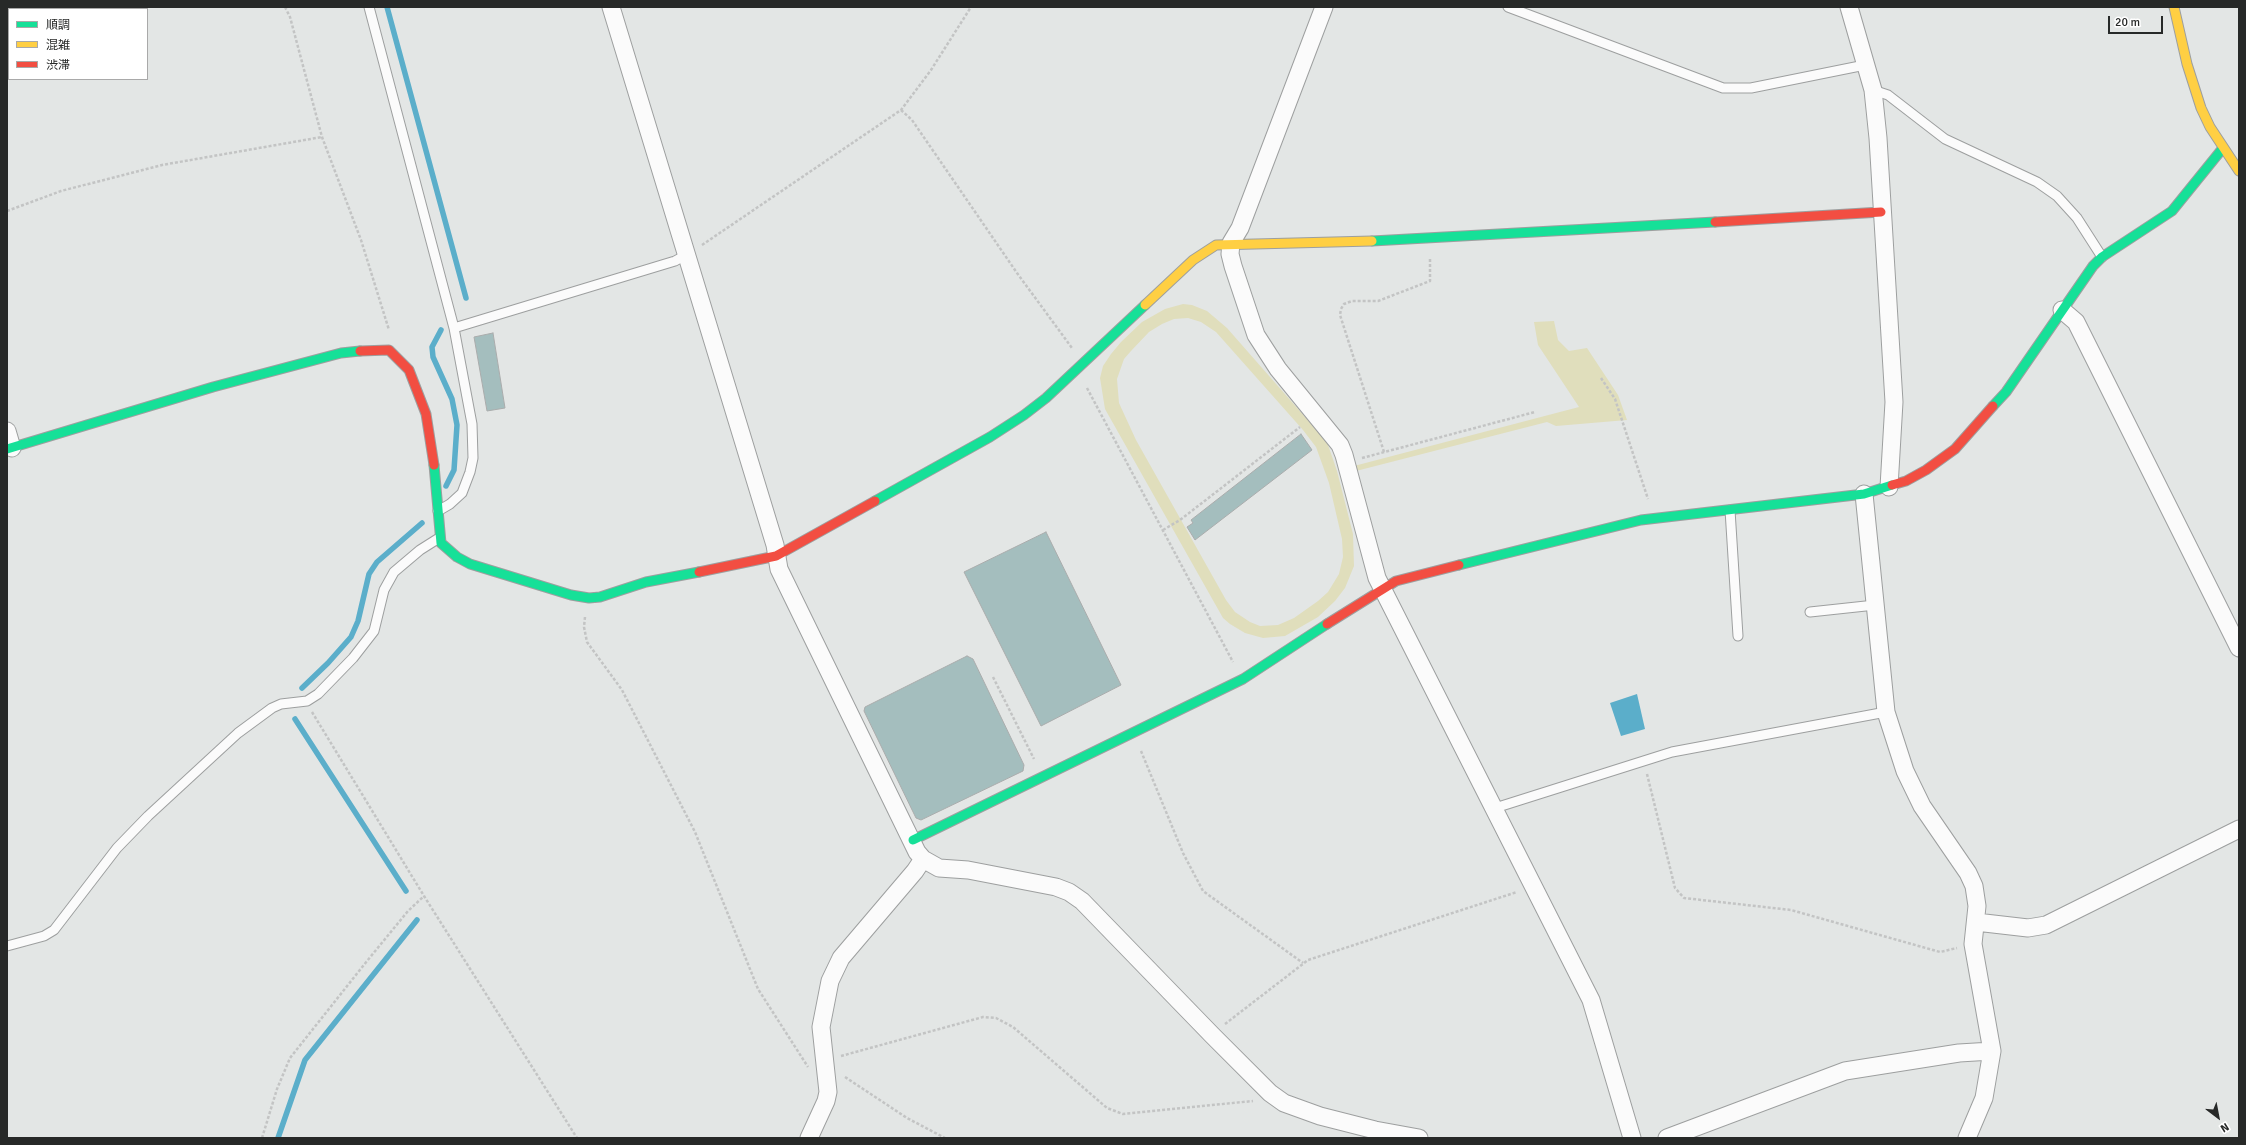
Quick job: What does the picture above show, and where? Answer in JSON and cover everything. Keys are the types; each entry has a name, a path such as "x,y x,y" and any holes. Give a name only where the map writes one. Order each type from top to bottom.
{"street":[{"path":"611,7 775,544 779,569 912,840 923,859 939,868 968,870 1069,892 1082,901 1213,1036 1270,1093 1284,1103 1320,1116 1375,1130 1419,1138"},
{"path":"1324,7 1240,228 1231,244 1230,254 1233,266 1256,335 1278,369 1340,445 1377,578 1495,808 1591,1000 1628,1137"},
{"path":"1849,7 1873,90 1878,138 1881,212 1894,402 1889,487"},
{"path":"2174,7 2195,92 2210,127 2239,171"},
{"path":"912,840 1243,679 1382,588 1396,581 1654,518 1730,508 1864,494 1889,487 1926,470 1955,449 2006,392 2093,266 2102,257 2172,211 2213,158 2223,148"},
{"path":"7,431 9,449 212,387 341,353 374,349 389,350 399,358 409,370 426,414 432,443 439,538 448,550 470,564 571,595 588,598 600,597 646,582 764,560 776,556 1004,429 1046,398 1193,260 1216,245 1429,239 1881,212"},
{"path":"2062,310 2076,322 2239,648"},
{"path":"1864,494 1886,712 1905,771 1922,806 1968,873 1974,886 1976,922 1973,944 1992,1051 1984,1098 1967,1138"},
{"path":"1976,922 2028,928 2046,925 2239,829"},
{"path":"809,1138 826,1101 826,1073 820,1027 830,981 841,958 915,871 923,859"},
{"path":"1667,1138 1845,1071 1959,1053 1992,1051"}],"lane":[{"path":"369,7 454,328 472,424 473,458 470,472 462,493 450,504 438,511"},
{"path":"1508,7 1723,88 1751,88 1865,65"},
{"path":"1873,90 1888,95 1945,140 2037,182 2057,196 2077,218 2102,257"},
{"path":"454,328 675,261 686,255"},
{"path":"1730,508 1738,636"},
{"path":"7,946 44,936 54,930 117,848 153,810 238,733 272,708 280,704 307,701 334,678 368,640 378,622 384,590 394,572 420,550 439,538"},
{"path":"1810,612 1875,605"},
{"path":"1495,808 1672,752 1886,712"}],"path":[{"path":"284,7 290,17 322,137 360,240 390,334 389,350"},
{"path":"686,255 901,110 931,70 971,7"},
{"path":"901,110 912,120 1018,273 1074,350 1080,366 1082,378 1089,393 1243,679"},
{"path":"7,211 61,191 162,165 322,137"},
{"path":"1384,452 1340,315 1341,309 1344,304 1352,301 1378,301 1430,281 1429,239"},
{"path":"1601,378 1615,399 1623,418 1654,518"},
{"path":"1346,463 1535,412"},
{"path":"1163,530 1180,520 1300,427"},
{"path":"588,598 584,627 587,642 622,690 695,832 758,989 805,1064 813,1071 842,1075 908,1118 945,1138"},
{"path":"993,678 1042,776"},
{"path":"307,701 312,713 424,896 577,1138"},
{"path":"1133,732 1183,852 1204,891 1303,963"},
{"path":"1644,760 1675,888 1684,898 1791,910 1940,952 1973,944"},
{"path":"1213,1036 1227,1022 1303,963 1519,891 1533,884"},
{"path":"262,1138 277,1089 290,1058 367,961 424,896"},
{"path":"823,1055 840,1056 983,1017 996,1018 1013,1027 1107,1108 1123,1114 1250,1102 1260,1099 1270,1093"}],"shaded area":[{"path":"1183,304 1192,305 1207,311 1227,328 1327,442 1337,471 1353,534 1354,566 1345,588 1335,601 1318,617 1285,636 1263,638 1245,633 1223,618 1105,409 1100,378 1103,366 1121,342 1142,322 1165,309","holes":["1188,318 1201,322 1216,332 1303,430 1316,447 1329,483 1342,539 1343,557 1339,574 1328,592 1318,601 1294,618 1278,625 1260,626 1250,622 1235,612 1226,600 1136,440 1119,403 1117,379 1124,359 1149,332 1174,319"]},
{"path":"1554,321 1558,340 1569,351 1587,348 1618,395 1627,420 1556,426 1547,422 1356,471 1354,466 1579,407 1538,345 1534,322"}],"water":[{"path":"1637,694 1645,729 1621,736 1610,703"}],"building":[{"path":"493,333 505,408 487,411 474,337"},
{"path":"1301,434 1312,450 1195,540 1187,527 1193,523 1191,520"},
{"path":"1046,532 1121,685 1041,726 964,572"},
{"path":"967,656 973,659 1024,765 1023,771 921,820 916,818 864,711 865,707"}],"waterway":[{"path":"387,7 466,298"},
{"path":"441,330 432,347 433,357 452,399 457,425 454,470 446,486"},
{"path":"302,688 328,663 351,637 358,621 369,574 377,562 422,523"},
{"path":"295,719 406,891"},
{"path":"278,1138 305,1060 417,920"}],"traffic: fast":[{"path":"1993,406 2006,392 2093,266 2102,257 2172,211 2223,148"},
{"path":"1372,241 1715,222"},
{"path":"875,501 990,437 1024,415 1046,398 1145,305"},
{"path":"7,449 213,387 341,353 360,351"},
{"path":"434,465 441,543 457,557 470,564 571,595 589,598 600,597 646,582 699,572"},
{"path":"1459,565 1641,520 1864,494 1892,485"},
{"path":"913,840 1243,679 1327,624"}],"traffic: slow":[{"path":"2174,7 2187,64 2201,108 2210,127 2239,171"},
{"path":"1145,305 1193,260 1216,245 1372,241"}],"traffic: jam":[{"path":"1715,222 1881,212"},
{"path":"360,351 389,350 409,370 426,414 434,465"},
{"path":"1892,485 1906,481 1926,470 1955,449 1993,406"},
{"path":"699,572 776,556 875,501"},
{"path":"1327,624 1396,581 1459,565"}]}
